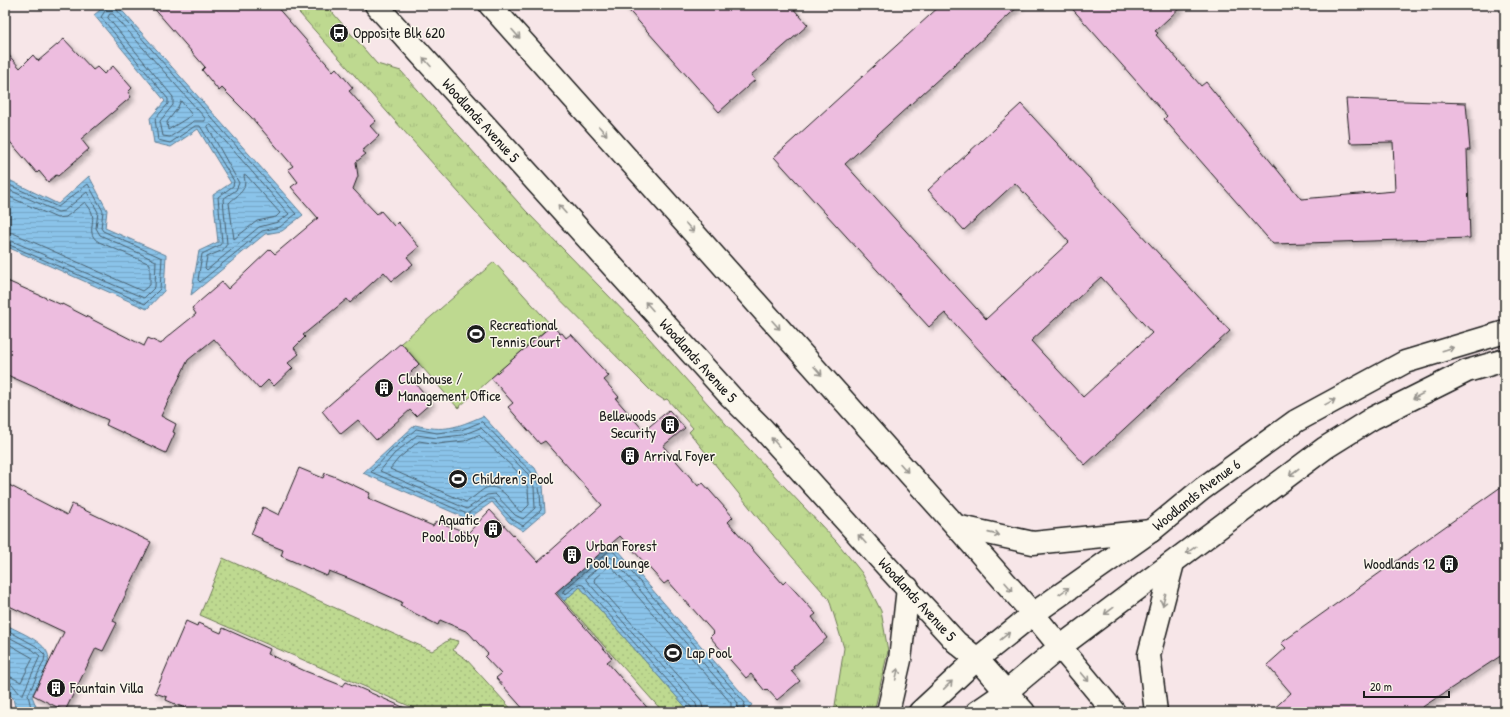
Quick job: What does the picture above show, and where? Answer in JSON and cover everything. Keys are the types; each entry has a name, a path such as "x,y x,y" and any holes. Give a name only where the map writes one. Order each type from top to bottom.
{"main road":[{"name":"Woodlands Avenue 5","path":"376,5 731,397 763,429 956,642 977,659 1024,712"},
{"path":"490,5 956,526 1033,614 1114,712"},
{"name":"Woodlands Avenue 6","path":"920,712 977,659 1033,614 1151,530 1202,488 1296,421 1405,362 1505,332"},
{"path":"977,712 1006,692 1060,647 1174,563 1325,448 1373,418 1467,371 1505,360"},
{"path":"956,526 1033,543 1151,530"},
{"path":"1156,712 1150,655 1174,563"},
{"path":"888,712 900,660 908,588"}],"green space":[{"path":"292,5 326,5 377,64 401,71 526,211 640,328 734,433 836,541 862,573 881,611 888,651 874,712 834,712 844,648 829,599 759,519 689,432 693,428 667,399 664,400 652,392 499,238"},
{"name":"Recreational Tennis Court","path":"494,262 551,325 458,408 401,343"},
{"path":"223,558 432,651 450,639 459,641 453,650 466,659 514,712 423,712 200,615"},
{"path":"580,587 690,712 663,712 564,601"}],"water":[{"path":"106,5 117,5 303,215 282,231 265,234 191,295 199,251 218,242 213,195 231,183 198,129 171,147 154,143 150,118 165,101 94,15"},
{"path":"89,176 107,210 105,228 166,255 164,291 147,309 5,246 5,178 58,204"},
{"name":"Children's Pool","path":"483,416 514,450 535,468 543,485 545,512 523,531 509,522 492,502 468,519 363,473 415,425 434,428 450,428"},
{"name":"Lap Pool","path":"612,543 752,705 744,712 690,712 580,587 564,601 556,592"},
{"path":"5,624 34,639 46,650 48,662 32,696 37,709 36,712 16,712 13,698 5,690"}],"building":[{"path":"151,5 275,5 333,71 336,68 353,88 349,91 376,121 370,126 379,136 362,151 366,154 356,162 358,176 353,189 377,214 381,211 394,226 398,222 419,247 407,257 413,264 392,281 384,272 350,303 347,299 303,335 305,337 294,348 299,354 288,363 293,368 274,386 268,380 259,389 214,339 188,360 161,416 176,424 173,432 175,433 166,453 106,425 108,420 5,374 5,280 62,304 144,346 148,338 161,344 196,314 192,308 222,282 228,289 270,249 275,254 318,218 291,187 298,182 288,169 293,166 251,117 222,88 219,91 202,70 205,67"},
{"path":"624,5 790,5 808,25 751,75 755,80 719,112"},
{"path":"941,5 1020,5 845,164 986,319 1069,242 1015,183 964,230 928,190 1021,104 1230,331 1085,465 945,313 929,327 774,157","holes":["1101,277 1152,333 1083,397 1031,341"]},
{"path":"1069,5 1183,5 1155,31 1158,33 1156,35 1201,86 1206,82 1301,199 1395,191 1393,142 1350,143 1346,99 1466,103 1470,150 1467,150 1470,238 1273,244 1164,119 1167,116"},
{"path":"64,39 93,70 97,67 104,74 113,66 132,88 128,92 131,97 81,139 89,149 58,176 56,175 48,182 39,171 37,173 5,136 5,51 20,68 33,55 38,61"},
{"path":"552,325 566,338 571,334 609,376 604,380 619,397 616,399 644,431 669,410 685,428 663,446 698,486 703,483 733,517 728,522 783,584 786,581 816,614 812,617 827,638 793,667 794,669 791,671 800,681 777,700 767,689 765,691 751,674 746,678 710,637 714,633 668,581 664,584 620,536 555,593 612,658 607,662 651,712 526,712 496,678 501,674 485,657 488,654 468,632 440,620 438,625 400,606 402,602 350,579 329,571 327,576 281,556 283,550 261,541 262,539 251,534 263,507 279,515 299,468 323,478 325,473 336,477 370,493 368,498 433,526 436,521 468,533 490,510 538,562 602,505 545,441 540,444 508,407 513,403 491,378"},
{"name":"Clubhouse / Management Office","path":"401,343 419,364 408,375 432,402 416,416 410,410 376,440 358,420 341,434 322,411"},
{"path":"5,483 67,515 72,504 151,542 113,621 117,623 103,651 96,648 65,711 33,695 64,632 5,604"},
{"name":"Woodlands 12","path":"1505,484 1505,653 1415,712 1270,712 1291,693 1267,665 1286,648 1281,643"},
{"path":"186,621 197,626 198,623 221,633 223,628 270,649 268,654 305,671 343,686 346,682 414,712 194,712 166,700 167,697 155,693"}],"place":[{"name":"Opposite Blk 620","path":"339,33"},
{"name":"Recreational Tennis Court","path":"476,334"},
{"name":"Clubhouse / Management Office","path":"384,388"},
{"name":"Bellewoods Security","path":"670,425"},
{"name":"Arrival Foyer","path":"630,456"},
{"name":"Children's Pool","path":"458,479"},
{"name":"Aquatic Pool Lobby","path":"493,529"},
{"name":"Urban Forest Pool Lounge","path":"572,555"},
{"name":"Woodlands 12","path":"1449,564"},
{"name":"Lap Pool","path":"673,653"},
{"name":"Fountain Villa","path":"56,688"}]}
